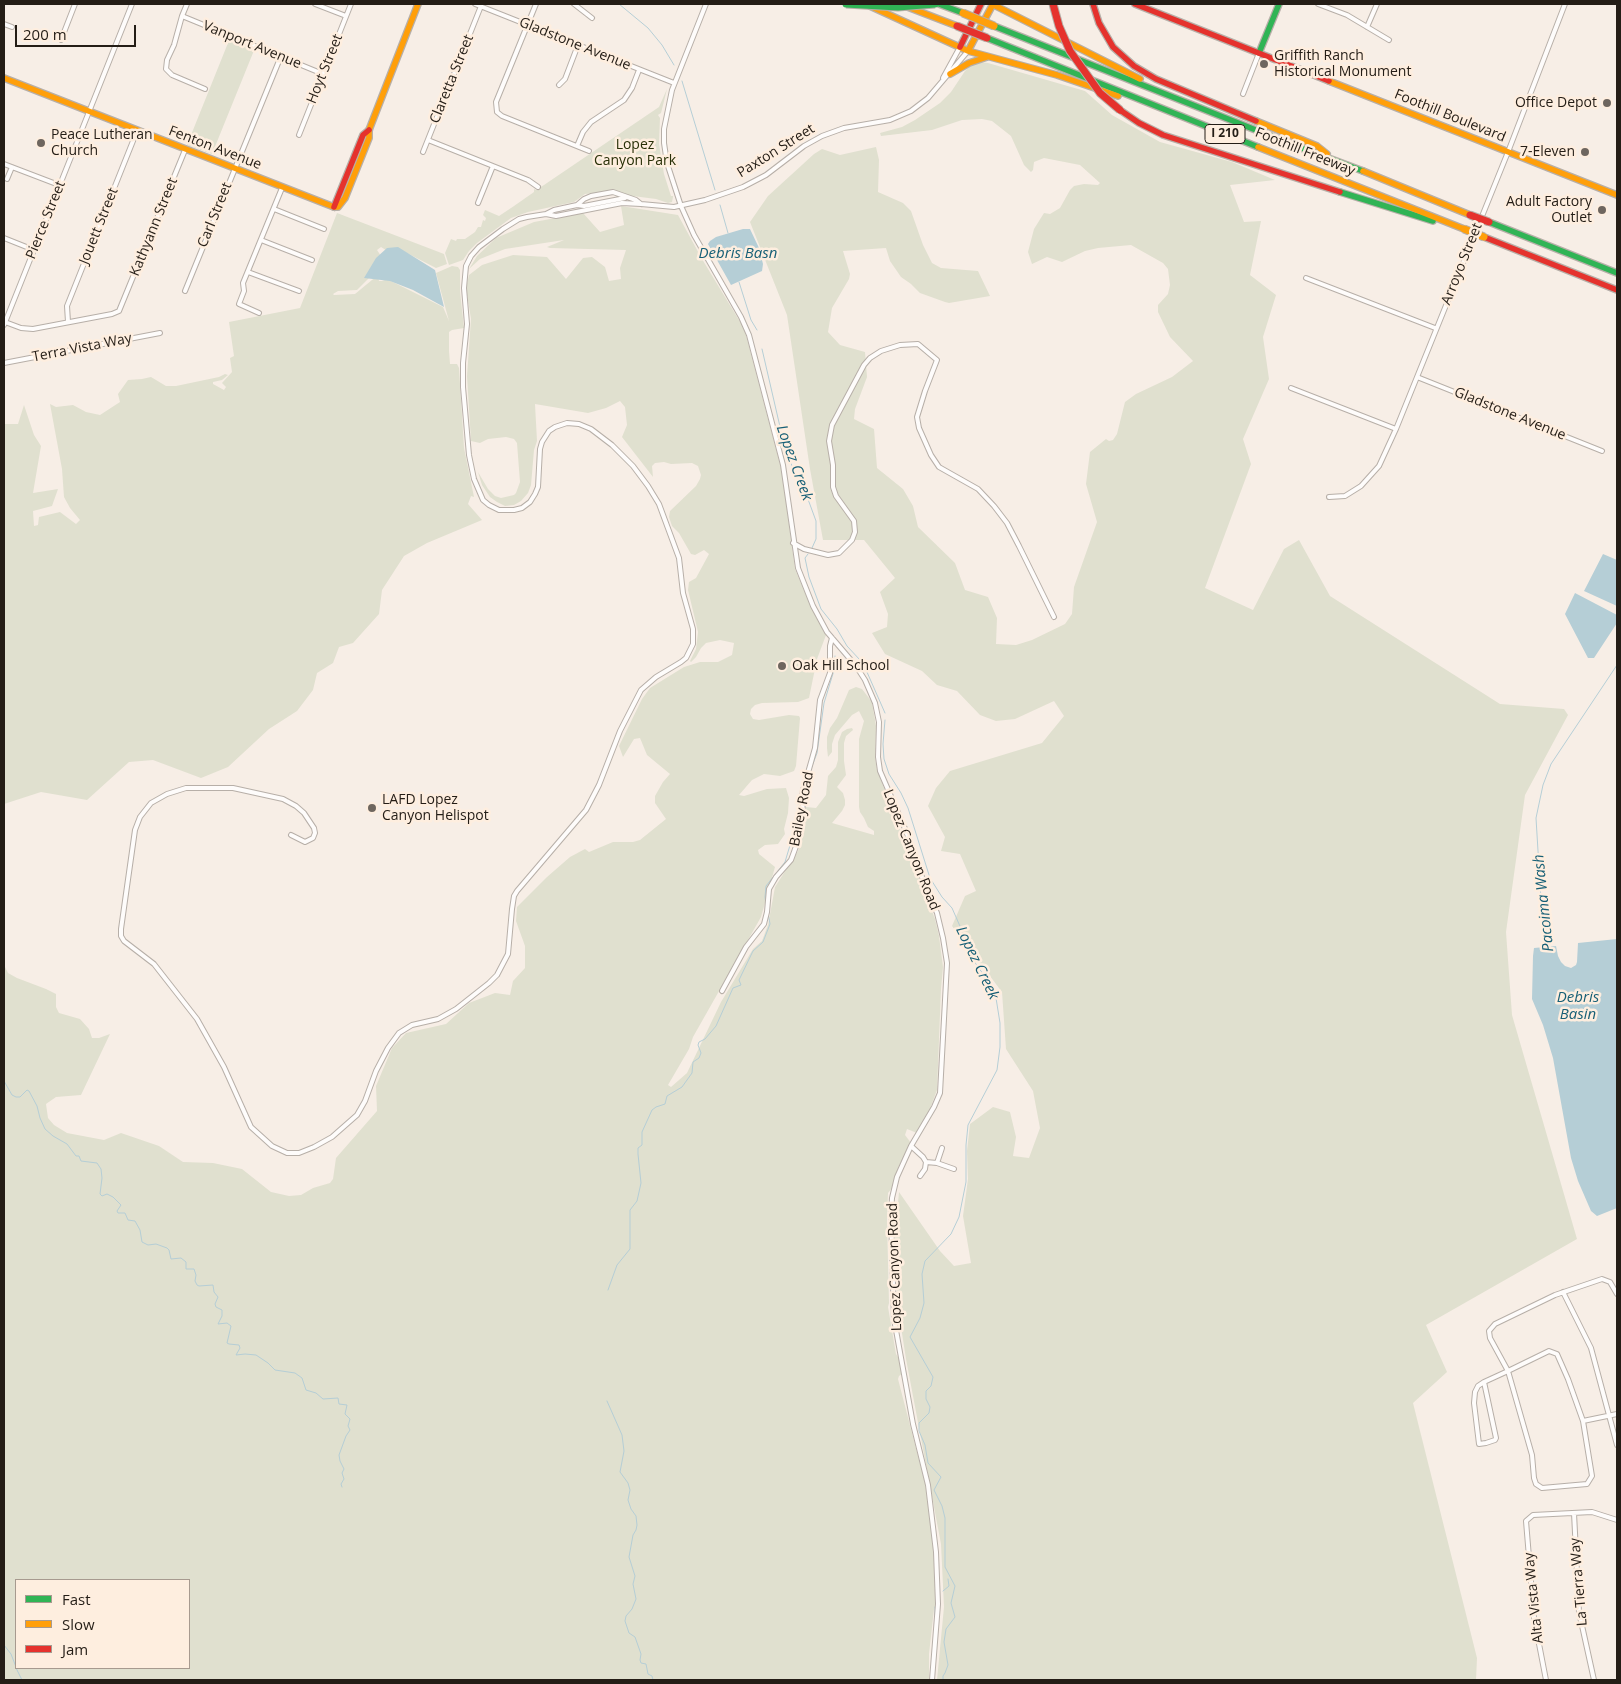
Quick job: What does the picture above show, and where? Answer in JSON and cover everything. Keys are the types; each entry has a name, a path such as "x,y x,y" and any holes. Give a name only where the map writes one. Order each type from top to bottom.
{"main road":[{"name":"Fenton Avenue","path":"4,78 282,188 338,207 343,201 357,158 369,138 369,130 418,4"},
{"path":"846,4 892,7 935,4"},
{"path":"865,4 968,51 1057,75 1142,105 1162,108"},
{"name":"Foothill Freeway","path":"900,4 1617,290"},
{"name":"Foothill Freeway","path":"939,4 1296,146 1334,159 1617,273"},
{"name":"Paxton Street","path":"960,47 981,4"},
{"path":"993,4 1169,95"},
{"name":"Paxton Street","path":"968,51 993,4"},
{"path":"1053,4 1059,26 1070,51 1079,64 1100,93 1139,123 1163,135 1417,216 1464,229"},
{"path":"1093,4 1099,23 1113,47 1134,66 1156,79 1317,146 1334,159"},
{"name":"Foothill Boulevard","path":"1135,4 1617,195"},
{"path":"1259,53 1279,4"},
{"path":"950,74 968,63 987,57"}],"street":[{"path":"61,40 76,4"},
{"name":"Pierce Street","path":"4,323 132,4"},
{"path":"187,4 174,45 167,60 166,69 172,75 205,89"},
{"path":"315,4 346,16"},
{"name":"Hoyt Street","path":"299,135 351,4"},
{"name":"Gladstone Avenue","path":"476,4 674,83"},
{"path":"536,4 496,102 497,112 502,116 589,151"},
{"path":"574,4 592,18"},
{"name":"Lopez Canyon Road","path":"706,4 674,83 665,123 664,143 669,171 681,206 700,247 741,317 749,335 783,465 796,559 801,579 813,606 832,638 856,666 865,680 875,703 878,716 878,761 880,771 906,831 937,912 947,963 940,1093 897,1177 892,1198 894,1319 913,1424 928,1485 933,1526 938,1604 932,1680"},
{"path":"1318,4 1347,15 1389,40"},
{"path":"1367,27 1377,4"},
{"name":"Arroyo Street","path":"1329,497 1345,496 1361,486 1379,466 1396,429 1435,328 1508,152 1565,4"},
{"name":"Claretta Street","path":"423,152 481,6"},
{"name":"Vanport Avenue","path":"182,16 323,74"},
{"path":"4,24 12,27"},
{"path":"559,85 564,79 578,45"},
{"name":"Paxton Street","path":"941,83 960,47"},
{"name":"Paxton Street","path":"641,204 667,208 681,206 728,192 754,182 808,143 827,134 844,128 881,123 905,114 928,98 968,51"},
{"path":"1243,94 1259,53"},
{"name":"Carl Street","path":"184,291 280,56"},
{"path":"577,146 591,122 624,100 640,70"},
{"name":"Jouett Street","path":"68,322 67,306 137,131"},
{"path":"428,140 528,180 538,187"},
{"name":"Kathyann Street","path":"68,322 119,311 185,150"},
{"path":"4,164 59,186"},
{"path":"478,203 492,166"},
{"path":"7,179 12,167"},
{"path":"259,313 239,304 244,291 243,283 282,188"},
{"path":"577,205 591,196 613,192 625,198 636,200 641,204"},
{"path":"291,835 305,842 313,838 315,833 314,828 304,814 296,806 283,799 233,788 186,788 166,794 151,803 140,817 135,830 121,936 124,941 154,964 196,1019 224,1067 251,1127 272,1146 287,1153 299,1153 332,1137 357,1115 384,1056 400,1033 412,1025 438,1019 456,1009 489,983 497,974 508,954 514,896 586,810 620,730 640,690 656,677 686,658 693,644 693,629 683,593 679,558 659,504 633,466 612,445 580,424 561,424 549,431 540,449 536,494 522,508 507,511 499,510 483,500 474,479 469,455 463,388 463,363 467,324 464,288 466,266 471,256 479,247 510,224 527,217 546,214 554,210 577,205 584,206 625,198"},
{"path":"546,214 556,216 618,204 641,204"},
{"path":"274,209 324,228"},
{"path":"4,238 34,250"},
{"path":"261,240 312,260"},
{"path":"248,272 299,291"},
{"path":"1306,278 1435,328"},
{"path":"4,323 33,329 68,322"},
{"name":"Terra Vista Way","path":"4,363 160,333"},
{"path":"794,543 804,549 828,555 839,553 852,540 855,526 854,521 834,491 829,436 838,412 852,390 864,365 870,358 882,351 913,343 922,346 937,360 917,417 918,428 931,455 939,467 978,489 994,506 1019,546 1054,616"},
{"name":"Gladstone Avenue","path":"1417,377 1602,451"},
{"path":"1291,388 1396,429"},
{"name":"Bailey Road","path":"722,991 746,947 764,924 768,912 770,889 776,877 791,860 798,841 803,816 802,794 815,748 820,700 830,673 830,646 832,638"},
{"path":"912,1146 923,1156 926,1162 925,1170 920,1176"},
{"path":"937,1163 942,1148"},
{"path":"926,1162 937,1163 954,1169"},
{"path":"1484,1382 1496,1438 1486,1444 1479,1444 1475,1412 1475,1392 1478,1386 1484,1382 1508,1371 1549,1351 1557,1354 1582,1421 1592,1476 1587,1484 1542,1488 1536,1484 1532,1455 1508,1371 1490,1338 1489,1330 1495,1324 1563,1292 1602,1279 1610,1282 1617,1294"},
{"path":"1563,1292 1589,1341 1617,1445"},
{"path":"1582,1421 1617,1414"},
{"path":"1574,1513 1599,1513 1617,1520"},
{"name":"Alta Vista Way","path":"1546,1680 1534,1618 1526,1521 1532,1515 1574,1513"},
{"name":"La Tierra Way","path":"1574,1513 1579,1612 1594,1680"}],"green space":[{"path":"230,38 255,48 212,154 187,145"},
{"path":"980,62 1085,91 1112,115 1160,142 1232,162 1275,180 1230,185 1244,222 1261,221 1250,275 1276,295 1263,337 1269,379 1243,439 1251,464 1205,588 1253,610 1284,549 1299,540 1330,596 1500,704 1564,709 1568,715 1525,795 1506,932 1512,1015 1577,1239 1426,1325 1447,1372 1413,1403 1477,1658 1476,1680 937,1680 944,1607 941,1544 898,1308 895,1237 899,1192 940,1251 954,1266 971,1263 963,1216 968,1179 967,1151 970,1124 993,1107 1010,1112 1016,1137 1013,1156 1029,1158 1040,1128 1033,1091 1006,1049 1002,992 952,926 965,896 976,891 960,854 941,851 945,837 928,806 936,788 950,771 1042,743 1064,716 1054,701 1015,719 996,721 980,715 957,691 937,685 922,671 885,654 872,633 887,627 888,614 880,592 895,578 864,540 823,540 810,469 787,315 750,222 768,196 822,149 840,155 876,147 879,160 878,192 903,203 911,211 923,245 932,263 941,268 978,271 990,296 949,303 920,293 901,277 890,261 886,248 843,251 850,274 832,308 828,332 840,345 865,352 867,377 855,409 854,419 874,429 877,468 903,489 913,506 918,527 955,563 965,590 988,597 997,618 996,644 1016,645 1032,640 1065,624 1072,614 1074,587 1097,522 1086,484 1090,452 1106,439 1109,441 1113,440 1117,434 1125,402 1136,394 1172,377 1193,361 1170,337 1158,312 1158,305 1168,294 1170,285 1168,269 1163,263 1131,245 1085,251 1062,262 1047,257 1032,264 1028,252 1034,229 1044,213 1050,214 1060,208 1074,186 1084,184 1098,185 1100,183 1080,165 1044,158 1034,162 1031,172 1024,165 1011,136 992,121 982,119 962,120 932,130 881,136 880,133 902,127 940,103 951,92 965,71 970,66"},
{"name":"Lopez Canyon Park","path":"667,89 661,113 658,115 660,118 659,144 664,174 671,196 673,196 672,202 668,203 656,199 625,195 616,191 585,194 574,202 528,212 511,218 477,243 463,260 449,265 445,253 451,239 456,241 457,239 465,239 475,232 478,227 481,227 483,220 485,221 486,218 483,215 485,210 499,216 534,192 534,189 536,190 544,185 659,107"},
{"path":"621,206 678,215 742,325 782,472 795,569 812,609 826,635 817,659 809,698 798,702 762,703 755,705 751,709 750,714 753,719 759,720 789,715 799,716 800,718 794,771 780,776 764,774 752,780 739,795 744,796 767,789 786,788 789,798 784,829 785,834 778,844 765,845 758,850 759,854 775,867 761,917 668,1085 671,1087 687,1073 721,1002 753,949 762,941 768,925 775,887 798,851 805,826 806,807 816,808 826,795 828,776 836,767 838,760 838,742 842,732 847,729 852,728 853,730 846,736 844,743 846,775 837,787 843,793 845,805 832,823 874,835 874,831 868,827 859,807 859,739 864,721 859,711 852,715 835,735 832,752 828,757 827,737 830,728 837,718 849,690 856,687 862,689 872,702 876,726 875,758 877,770 935,919 939,936 943,967 937,1090 927,1117 917,1133 907,1129 905,1135 911,1143 899,1166 892,1188 888,1193 887,1220 888,1307 896,1354 900,1360 903,1373 898,1379 925,1483 934,1547 936,1607 934,1609 929,1654 929,1680 4,1680 4,965 8,973 56,994 56,1007 59,1013 80,1019 89,1029 92,1038 99,1038 110,1034 81,1095 56,1097 46,1104 48,1118 54,1125 67,1133 104,1140 121,1133 159,1146 183,1162 213,1163 242,1169 271,1192 289,1196 301,1195 313,1188 330,1183 333,1179 336,1158 377,1111 376,1086 392,1048 406,1033 446,1024 469,1003 495,993 510,995 513,981 525,968 525,946 516,921 517,907 570,857 585,849 589,852 613,842 640,840 666,819 655,803 655,796 670,774 647,755 640,738 634,739 623,757 619,746 642,699 650,688 684,667 700,662 718,662 732,655 734,643 720,640 706,643 696,657 690,661 696,649 698,632 688,590 689,582 696,578 709,554 704,550 695,555 691,554 679,533 672,526 669,517 670,511 696,486 700,479 701,475 698,466 692,463 655,463 652,466 653,477 622,437 627,425 625,407 620,401 606,408 588,413 535,404 537,441 534,450 531,485 528,493 521,501 514,505 505,506 490,497 482,485 478,472 488,489 495,496 501,498 514,495 520,482 517,443 514,439 506,437 488,439 480,443 471,441 467,376 471,319 466,288 469,275 482,265 513,255 547,257 566,279 583,258 592,257 605,267 609,281 621,279 620,268 626,250 547,247 564,240 505,249 480,259 469,269 477,256 496,238 534,222 583,213 600,232 624,225"},
{"path":"337,213 444,254 447,264 436,268 401,250 389,252 381,247 377,250 385,262 357,290 338,291 334,295 355,294 378,275 379,281 387,279 443,307 449,321 436,273 452,266 458,267 460,270 464,328 449,332 450,364 457,364 459,368 464,448 474,497 471,496 468,504 482,520 427,543 404,556 382,590 379,614 353,643 339,647 333,663 317,673 313,690 297,711 269,729 228,767 201,778 153,760 129,762 87,800 41,792 4,804 4,424 18,424 24,405 34,435 41,446 33,493 58,489 52,506 33,511 34,526 38,525 39,517 60,512 76,524 80,520 64,497 62,469 50,404 56,407 73,405 86,412 100,415 120,402 118,394 128,380 151,377 166,386 176,386 225,374 228,375 222,380 213,382 213,384 224,390 226,387 222,383 232,372 230,358 234,356 229,322 300,308"}],"water":[{"name":"Debris Basn","path":"743,229 750,229 759,248 763,264 762,271 731,285 708,244 716,237"},
{"path":"398,247 435,270 444,307 413,290 390,281 364,278 376,258 387,248"},
{"path":"1603,554 1617,560 1617,606 1584,591"},
{"path":"1575,593 1617,615 1617,623 1594,658 1588,658 1565,614"},
{"name":"Debris Basin","path":"1617,939 1617,1208 1597,1216 1591,1211 1578,1181 1571,1158 1553,1058 1543,1025 1532,999 1533,956 1534,948 1556,946 1561,962 1571,968 1577,962 1578,943"}],"waterway":[{"name":"Lopez Creek","path":"619,4 648,28 662,45 674,65"},
{"name":"Lopez Creek","path":"682,81 715,190"},
{"name":"Lopez Creek","path":"720,205 728,233"},
{"name":"Lopez Creek","path":"739,282 751,320 757,330"},
{"name":"Lopez Creek","path":"762,349 784,444 816,521 816,539 812,548"},
{"name":"Lopez Creek","path":"808,554 805,558 809,577 821,609 837,629 847,646 860,660"},
{"path":"811,769 817,753 824,703 835,667 835,656"},
{"name":"Lopez Creek","path":"863,663 885,713"},
{"name":"Pacoima Wash","path":"1541,900 1536,818 1543,785 1551,764 1617,665"},
{"name":"Lopez Creek","path":"885,720 884,759 889,774 908,808 930,878 942,897 952,908 971,957 988,981 996,998 1000,1023 1000,1047 997,1070 968,1125 966,1182 959,1217 951,1234 925,1261 922,1274 924,1303 920,1318 910,1337 933,1377 931,1386 926,1391 926,1399 930,1407 929,1413 919,1423 919,1431 925,1445 928,1463 941,1477 934,1490 942,1506 945,1518 945,1567 955,1586 951,1603 955,1617 946,1629 944,1642 948,1665 943,1680"},
{"path":"766,905 766,886 785,862 799,815 798,801 804,781"},
{"name":"Pacoima Wash","path":"1541,900 1547,953"},
{"path":"608,1290 617,1265 630,1249 630,1210 637,1201 641,1183 638,1148 642,1145 642,1132 652,1110 665,1104 667,1096 682,1087 692,1073 693,1062 699,1058 701,1053 698,1045 699,1042 705,1039 716,1026 733,988 741,985 739,980 753,951 763,942 770,924 768,913"},
{"path":"4,1081 12,1095 16,1097 20,1097 27,1090 29,1091 37,1106 45,1129 67,1144 76,1156 79,1156 81,1161 97,1163 101,1169 102,1178 100,1194 102,1196 107,1194 113,1197 121,1205 117,1211 118,1213 125,1213 128,1220 135,1221 140,1230 142,1242 148,1245 156,1244 167,1248 171,1259 181,1258 186,1262 186,1269 194,1269 197,1285 213,1285 214,1292 218,1297 215,1304 216,1307 222,1310 222,1316 218,1324 227,1323 231,1326 227,1343 239,1345 240,1348 236,1355 256,1355 275,1370 295,1373 302,1378 306,1390 316,1393 323,1399 338,1398 339,1404 347,1405 345,1414 350,1419 348,1426 350,1430 339,1455 344,1469 342,1473 344,1479 341,1484 342,1487"},
{"path":"607,1401 622,1435 624,1451 620,1472 628,1483 630,1490 628,1500 636,1516 637,1525 629,1557 635,1576 633,1584 636,1599 625,1621 629,1633 635,1637 641,1654 641,1663 646,1664 648,1674 652,1676 653,1680"},
{"path":"943,1591 949,1586 948,1579"},
{"path":"935,1607 935,1615"},
{"path":"4,1645 11,1654 15,1664"},
{"path":"16,1669 22,1680"}],"traffic: fast":[{"path":"846,4 898,7 935,4"},
{"path":"939,4 963,13"},
{"path":"1259,53 1279,4"},
{"path":"994,26 1363,171"},
{"path":"987,38 1258,147"},
{"path":"1340,192 1433,221"},
{"path":"1489,222 1617,273"}],"traffic: slow":[{"path":"334,207 338,207 345,198 418,4"},
{"path":"992,4 1140,79"},
{"path":"968,51 993,4"},
{"path":"870,6 968,51 1057,75 1118,96"},
{"path":"905,6 957,26"},
{"path":"963,13 994,26"},
{"path":"950,74 969,63 987,57"},
{"path":"4,78 334,207"},
{"path":"1329,81 1617,195"},
{"path":"1256,121 1317,146 1327,154"},
{"path":"1258,147 1464,229"},
{"path":"1363,171 1470,215"},
{"path":"1464,229 1484,237"}],"traffic: jam":[{"path":"960,47 981,4"},
{"path":"1053,4 1059,26 1070,51 1100,93 1120,110"},
{"path":"1093,4 1099,23 1113,47 1134,66 1156,79 1256,121"},
{"path":"1135,4 1329,81"},
{"path":"957,26 987,38"},
{"path":"1120,110 1139,123 1163,135 1340,192"},
{"path":"334,207 363,135 369,130"},
{"path":"1470,215 1489,222"},
{"path":"1484,237 1617,290"}],"place":[{"name":"Griffith Ranch Historical Monument","path":"1264,64"},
{"name":"Office Depot","path":"1607,103"},
{"name":"Peace Lutheran Church","path":"41,143"},
{"name":"7-Eleven","path":"1585,152"},
{"name":"Adult Factory Outlet","path":"1602,210"},
{"name":"Oak Hill School","path":"782,666"},
{"name":"LAFD Lopez Canyon Helispot","path":"372,808"}]}
